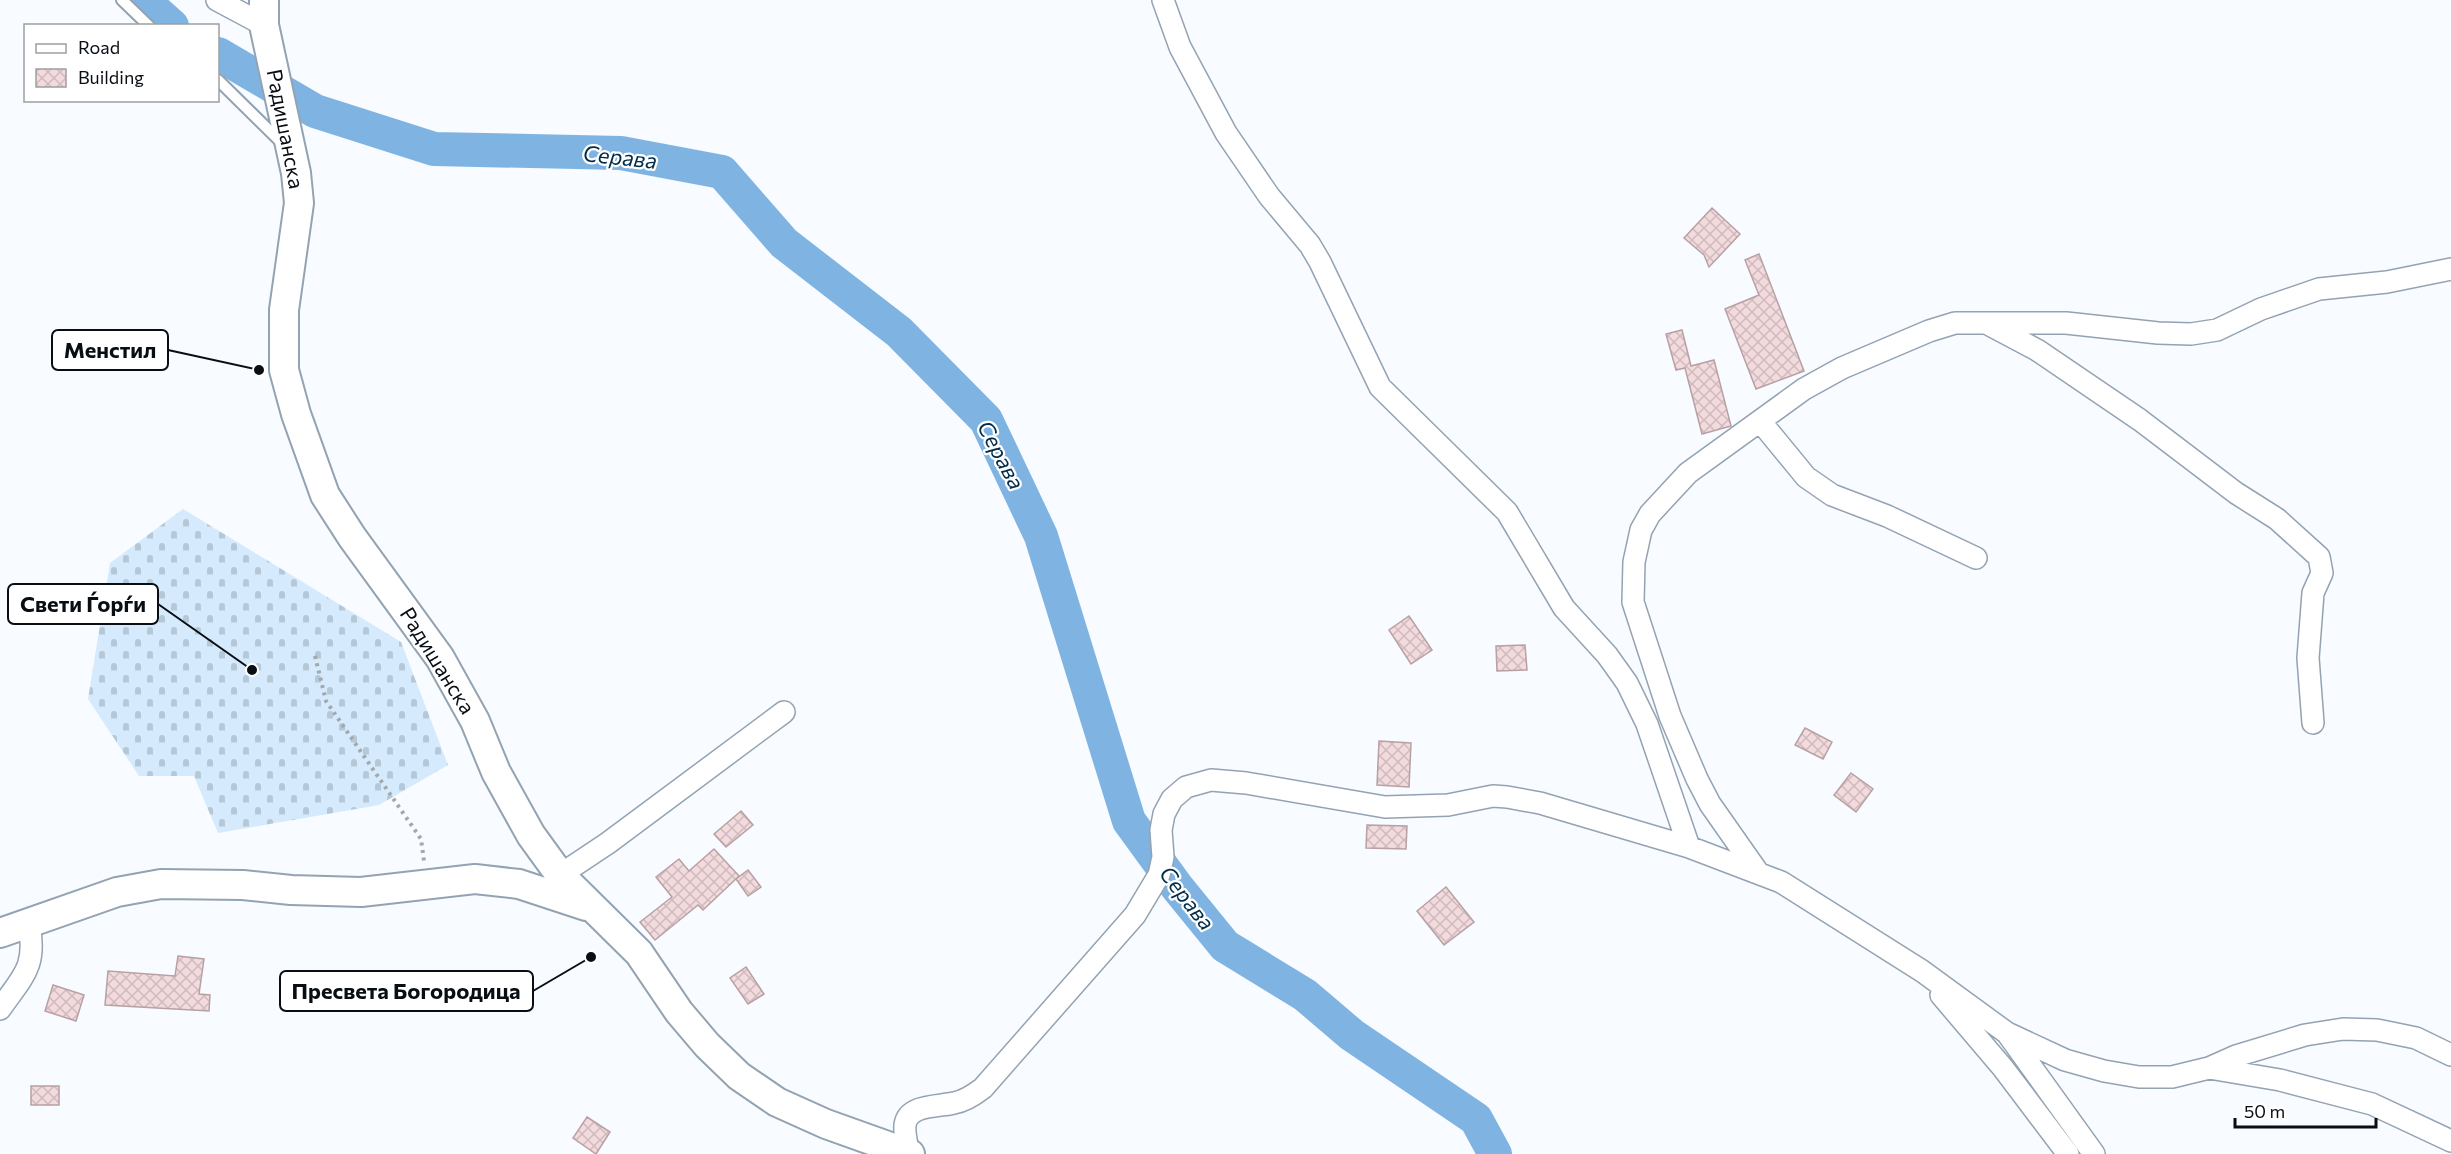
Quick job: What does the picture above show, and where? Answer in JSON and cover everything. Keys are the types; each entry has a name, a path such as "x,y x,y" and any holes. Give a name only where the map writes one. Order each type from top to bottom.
{"street":[{"path":"217,0 264,13"},
{"path":"1163,0 1180,47 1226,133 1269,196 1310,245 1380,387 1507,512 1564,608 1607,655 1627,683 1647,724 1689,847"},
{"name":"Радишанска","path":"264,13 299,203 284,310 284,370 311,460 325,495 351,537 440,658 475,721 496,772 531,835 560,875 639,953 679,1012 707,1045 739,1076 777,1102 826,1125 909,1154"},
{"path":"1757,871 1710,804 1697,779 1670,716 1633,602 1636,544 1650,514 1688,473 1804,389 1850,364 1929,330 1955,322 2066,323 2158,333 2191,334 2217,330 2261,309 2319,289 2387,282 2451,269"},
{"path":"1983,321 2037,350 2140,420 2236,493 2277,519 2319,557 2322,573 2313,593 2308,658 2313,723"},
{"path":"1760,421 1806,477 1833,495 1887,516 1976,558"},
{"path":"560,875 608,843 784,712"},
{"path":"909,1154 905,1132 905,1123 909,1115 930,1106 962,1101 983,1088 1135,915 1159,875 1163,857 1161,830 1164,814 1172,799 1186,787 1203,781 1224,781 1384,807 1448,805 1493,796 1507,797 1540,803 1689,847 1781,882 1922,971 2007,1033 2065,1059 2103,1071 2139,1077 2172,1077 2209,1068 2268,1045 2305,1035 2343,1029 2377,1030 2416,1038 2451,1055"},
{"path":"0,933 29,925 117,892 162,884 202,883 361,892 428,883 476,879 497,880 547,891 597,910"},
{"path":"0,1009 32,959 33,946 29,925"},
{"path":"1922,971 2003,1068 2068,1154"},
{"path":"2007,1033 2094,1154"},
{"path":"2209,1068 2280,1080 2372,1104 2451,1141"}],"lane":[{"path":"122,0 147,24"},
{"path":"219,81 291,152"}],"path":[{"path":"315,656 326,701 421,839 428,883"}],"green space":[{"path":"183,509 401,642 448,765 379,805 218,833 194,776 139,776 88,699 110,563"}],"building":[{"path":"1712,208 1740,234 1709,267 1704,255 1684,238"},
{"path":"1759,254 1804,371 1756,389 1725,309 1759,295 1745,260"},
{"path":"1682,330 1691,366 1714,360 1731,426 1702,434 1685,368 1676,370 1666,334"},
{"path":"1409,616 1432,650 1411,664 1389,630"},
{"path":"1525,645 1527,670 1497,671 1496,646"},
{"path":"1805,728 1832,742 1823,759 1795,745"},
{"path":"1379,741 1411,743 1409,787 1377,785"},
{"path":"1851,773 1873,789 1856,812 1834,795"},
{"path":"741,811 753,825 726,847 714,834"},
{"path":"1367,825 1407,826 1406,849 1366,848"},
{"path":"714,849 739,876 703,910 698,905 655,940 640,922 672,897 656,877 679,859 689,871"},
{"path":"748,870 761,887 748,896 736,879"},
{"path":"1446,887 1474,922 1444,945 1417,911"},
{"path":"178,956 204,959 199,994 210,995 209,1011 105,1005 108,971 175,976"},
{"path":"746,967 764,994 748,1004 730,978"},
{"path":"53,985 84,995 76,1021 45,1011"},
{"path":"31,1086 59,1086 59,1105 31,1105"},
{"path":"587,1117 610,1132 596,1154 573,1138"}],"waterway":[{"name":"Серава","path":"143,0 170,24"},
{"name":"Серава","path":"219,55 315,111 434,149 621,153 722,172 784,243 899,332 986,420 1041,536 1129,821 1177,887 1225,946 1305,995 1352,1035 1476,1119 1495,1154"}],"place":[{"name":"Менстил","path":"259,370"},
{"name":"Свети Ѓорѓи","path":"252,670"},
{"name":"Пресвета Богородица","path":"591,957"}]}
